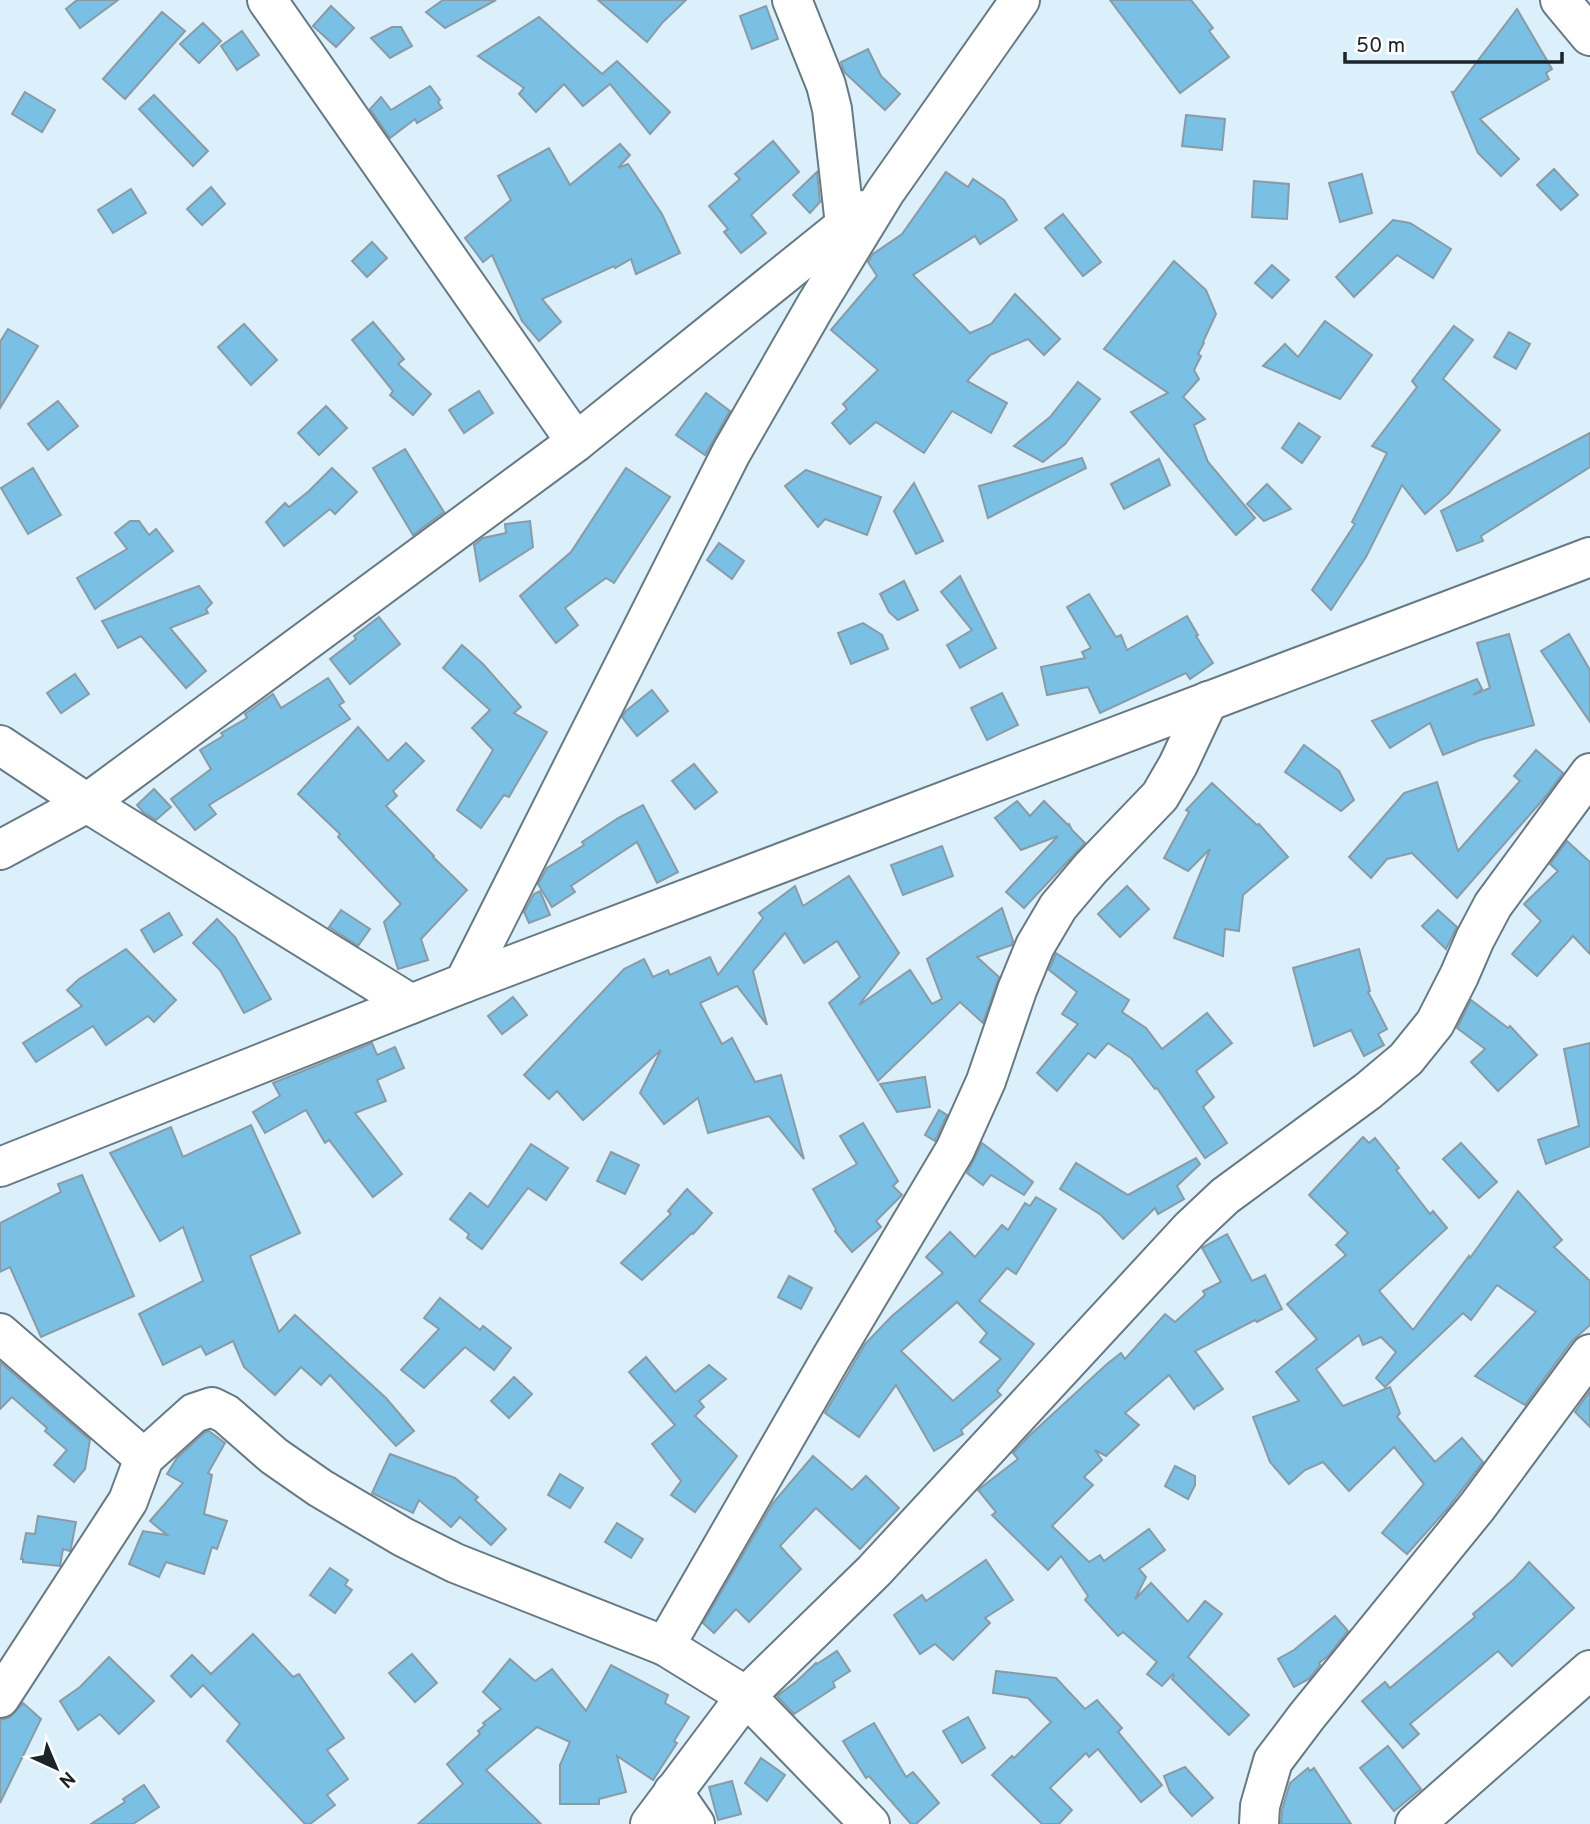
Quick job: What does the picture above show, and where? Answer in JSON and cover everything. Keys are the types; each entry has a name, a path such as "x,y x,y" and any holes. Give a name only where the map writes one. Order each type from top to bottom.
{"street":[{"path":"267,0 576,442"},
{"path":"792,0 826,85 832,109 845,225"},
{"path":"464,983 731,453 885,192 1020,0"},
{"path":"1560,0 1590,36"},
{"path":"0,850 87,803 576,442 885,192"},
{"path":"0,1167 464,983 1590,557"},
{"path":"665,1646 955,1150 986,1081 1035,946 1058,907 1090,869 1160,796 1208,701"},
{"path":"0,745 87,803 411,1004"},
{"path":"650,1824 746,1696 874,1571 1191,1228 1225,1196 1368,1091 1406,1059 1435,1023 1493,905 1590,773"},
{"path":"0,1333 144,1458"},
{"path":"1259,1824 1260,1806 1273,1760 1477,1507 1590,1354"},
{"path":"0,1698 128,1500 144,1458 194,1413 212,1407 226,1414 274,1456 320,1488 403,1537 455,1563 665,1646 746,1696 870,1824"},
{"path":"1415,1824 1590,1670"},
{"path":"673,1792 695,1824"}],"building":[{"path":"77,0 118,0 80,28 66,9"},
{"path":"443,0 496,0 445,28 426,12"},
{"path":"598,0 686,0 647,42"},
{"path":"1110,0 1191,0 1213,28 1209,31 1229,57 1180,93"},
{"path":"331,6 354,28 336,47 313,26"},
{"path":"766,6 778,39 752,49 740,16"},
{"path":"1517,9 1552,69 1546,73 1549,79 1480,119 1519,159 1501,176 1478,153 1452,92"},
{"path":"162,12 185,31 125,99 103,79"},
{"path":"539,17 602,74 617,61 670,112 650,134 610,84 583,106 564,84 536,112 519,94 524,88 478,56"},
{"path":"203,23 221,41 199,63 180,44"},
{"path":"392,27 401,27 412,46 390,58 371,38"},
{"path":"242,31 259,55 237,70 221,46"},
{"path":"868,49 881,76 900,94 885,110 844,72 841,62"},
{"path":"430,86 442,108 417,123 415,119 390,138 370,109 381,97 391,110"},
{"path":"25,92 55,110 42,132 12,114"},
{"path":"154,95 208,151 193,166 139,109"},
{"path":"1186,115 1225,119 1222,150 1182,146"},
{"path":"773,141 799,172 751,215 766,233 741,253 724,232 728,229 709,206 740,179 735,174"},
{"path":"620,144 630,155 618,168 628,164 662,214 680,253 636,274 631,259 542,299 561,322 539,341 522,321 492,255 483,262 465,238 511,200 498,176 549,148 570,185"},
{"path":"1554,169 1578,195 1561,210 1537,185"},
{"path":"817,172 820,202 810,213 793,195"},
{"path":"946,172 968,187 973,179 1004,200 1017,220 980,244 975,236 913,275 970,333 991,324 1015,294 1060,339 1044,355 1028,339 990,355 967,381 1007,403 991,433 952,411 924,453 876,422 850,444 832,423 847,409 843,404 878,370 831,330 877,276 868,262 873,254 902,234"},
{"path":"1362,174 1372,213 1340,222 1329,183"},
{"path":"1254,181 1289,184 1287,219 1252,217"},
{"path":"211,187 225,204 202,225 187,209"},
{"path":"131,189 146,213 113,233 98,210"},
{"path":"1063,214 1101,262 1083,276 1045,228"},
{"path":"1393,220 1410,223 1451,249 1433,278 1397,255 1354,297 1336,277"},
{"path":"372,242 387,258 367,277 352,261"},
{"path":"1174,261 1206,290 1216,314 1198,354 1201,356 1194,370 1199,379 1183,397 1205,419 1194,425 1208,462 1255,518 1236,535 1131,412 1168,393 1104,349"},
{"path":"1272,265 1289,280 1272,298 1255,283"},
{"path":"1325,321 1372,355 1340,399 1263,366 1285,344 1298,357"},
{"path":"373,322 404,359 398,364 431,394 413,415 390,395 393,391 352,340"},
{"path":"244,324 277,360 251,385 218,347"},
{"path":"1454,326 1473,340 1443,379 1500,430 1449,493 1425,514 1402,485 1366,557 1331,610 1312,590 1355,524 1352,522 1387,453 1372,446 1417,387 1412,381"},
{"path":"8,329 38,346 0,408 0,342"},
{"path":"1509,332 1530,344 1516,369 1494,357"},
{"path":"1078,382 1100,399 1065,444 1043,462 1014,446 1050,417"},
{"path":"479,391 493,413 464,433 449,410"},
{"path":"706,393 730,411 705,455 676,435"},
{"path":"58,401 78,426 48,450 28,424"},
{"path":"326,406 347,428 319,455 298,433"},
{"path":"1299,423 1320,437 1302,463 1282,448"},
{"path":"1590,433 1590,467 1481,536 1483,541 1457,551 1441,511"},
{"path":"405,449 444,512 413,535 373,468"},
{"path":"1082,458 1086,468 988,518 979,486"},
{"path":"1159,459 1170,485 1124,509 1111,484"},
{"path":"33,468 61,515 28,534 1,488"},
{"path":"332,468 357,492 335,514 330,509 284,546 266,522 285,503 289,507 309,491"},
{"path":"626,468 670,497 614,583 606,578 565,608 578,625 556,643 520,596 571,552"},
{"path":"806,470 881,497 867,535 825,519 818,527 785,486"},
{"path":"914,483 943,541 916,554 894,511"},
{"path":"1267,484 1291,509 1264,521 1247,504"},
{"path":"130,521 139,521 149,535 156,529 173,551 95,609 77,578 127,549 115,533"},
{"path":"530,521 533,547 480,581 474,545 483,538 506,533 505,524"},
{"path":"719,543 744,561 732,579 707,560"},
{"path":"960,576 996,648 960,668 947,645 972,630 941,592"},
{"path":"904,581 918,610 898,620 889,612 880,594"},
{"path":"199,586 212,603 206,609 208,613 170,628 206,671 186,688 141,636 118,648 102,621"},
{"path":"1089,594 1116,637 1121,635 1127,650 1187,616 1213,663 1190,679 1186,673 1100,713 1088,687 1047,695 1041,667 1085,658 1082,652 1091,648 1067,607"},
{"path":"379,617 400,644 350,684 330,659"},
{"path":"863,623 882,635 888,649 851,664 838,633"},
{"path":"1509,634 1534,725 1480,740 1443,755 1430,723 1390,748 1372,721 1477,679 1482,689 1473,695 1490,688 1477,643"},
{"path":"1569,634 1590,670 1590,722 1541,651"},
{"path":"462,645 483,664 521,707 514,713 547,732 509,797 504,795 481,828 457,810 493,750 472,728 490,710 443,668"},
{"path":"75,674 89,694 61,713 47,693"},
{"path":"328,678 344,702 339,705 350,719 209,805 216,814 195,830 171,799 211,769 200,750 223,736 221,733 247,718 245,714 273,694 281,708"},
{"path":"652,690 668,711 637,736 622,717"},
{"path":"1002,693 1018,725 987,740 971,708"},
{"path":"358,727 388,761 406,743 424,761 393,791 397,796 386,806 467,890 421,939 428,960 398,969 384,922 401,904 338,837 340,834 298,794"},
{"path":"1304,745 1339,771 1354,800 1341,811 1285,772"},
{"path":"1536,750 1563,773 1457,898 1412,853 1387,859 1371,878 1349,857 1404,793 1437,782 1458,851 1520,781 1514,776"},
{"path":"694,764 717,792 695,809 672,781"},
{"path":"1212,783 1259,824 1288,857 1243,895 1239,931 1225,929 1223,956 1174,938 1210,849 1188,871 1164,858 1189,812 1186,810"},
{"path":"154,789 171,807 156,820 137,805"},
{"path":"1017,801 1030,816 1044,801 1085,843 1024,908 1006,892 1058,836 1021,850 995,818"},
{"path":"643,805 678,872 657,883 637,842 571,886 575,892 552,907 538,884 547,868 584,845 582,842 618,818"},
{"path":"1567,841 1590,862 1590,954 1573,936 1537,976 1512,954 1541,921 1524,904 1558,871 1550,864"},
{"path":"942,846 953,876 903,895 891,865"},
{"path":"849,876 899,953 859,1005 910,970 932,1004 942,999 927,959 1002,908 1013,941 1012,945 977,957 999,977 983,1023 960,1002 878,1081 829,1003 860,977 837,941 804,963 785,933 753,971 767,1025 737,986 700,1003 722,1044 732,1038 755,1082 781,1075 804,1159 769,1116 708,1133 698,1098 664,1124 640,1093 661,1050 583,1120 557,1091 549,1099 524,1075 624,969 644,959 653,977 668,970 670,975 710,957 718,975 763,918 759,913 795,886 803,906"},
{"path":"1127,886 1149,909 1120,937 1098,914"},
{"path":"540,891 550,915 529,923 524,912 534,894"},
{"path":"341,910 370,929 358,946 329,927"},
{"path":"1438,910 1457,927 1446,949 1422,926"},
{"path":"169,913 182,935 154,952 141,930"},
{"path":"217,919 235,937 271,999 244,1013 220,970 193,943"},
{"path":"126,949 176,1000 154,1022 148,1016 106,1045 93,1026 36,1062 23,1043 82,1006 67,990 79,979"},
{"path":"1359,949 1370,991 1368,992 1387,1029 1378,1034 1384,1045 1364,1056 1351,1030 1314,1046 1293,968"},
{"path":"1056,953 1129,1000 1122,1012 1146,1028 1162,1049 1207,1013 1232,1043 1196,1071 1214,1097 1203,1107 1227,1143 1205,1158 1157,1088 1155,1089 1131,1058 1108,1043 1095,1058 1088,1053 1057,1091 1037,1073 1078,1024 1062,1014 1077,992 1049,970"},
{"path":"513,997 527,1015 502,1034 488,1016"},
{"path":"1471,1000 1508,1028 1510,1026 1537,1055 1498,1091 1471,1062 1485,1049 1457,1028"},
{"path":"372,1043 377,1055 395,1047 404,1068 377,1080 386,1101 355,1113 402,1174 373,1197 329,1140 325,1143 306,1110 265,1133 253,1112 280,1096 273,1083"},
{"path":"1590,1043 1590,1146 1546,1164 1538,1140 1579,1126 1564,1049"},
{"path":"925,1077 930,1107 897,1112 880,1084"},
{"path":"939,1110 947,1115 935,1141 925,1135"},
{"path":"863,1123 898,1181 893,1186 902,1195 876,1221 881,1227 852,1252 835,1231 813,1189 857,1164 840,1136"},
{"path":"251,1125 300,1233 250,1256 279,1332 295,1315 386,1398 414,1431 396,1446 330,1375 321,1385 301,1367 275,1395 244,1367 233,1341 206,1355 201,1346 163,1365 139,1314 203,1281 183,1227 160,1241 110,1153 171,1127 183,1157"},
{"path":"1363,1137 1369,1143 1375,1138 1430,1214 1433,1211 1447,1228 1379,1291 1413,1330 1518,1191 1562,1240 1554,1247 1590,1281 1590,1325 1572,1341 1525,1405 1475,1376 1536,1312 1497,1285 1471,1320 1463,1313 1385,1387 1376,1378 1396,1352 1381,1337 1363,1345 1359,1335 1316,1369 1343,1406 1390,1387 1400,1413 1397,1417 1435,1462 1462,1438 1483,1462 1448,1508 1407,1554 1382,1533 1424,1484 1394,1447 1349,1491 1323,1462 1305,1470 1289,1484 1270,1462 1253,1417 1299,1401 1276,1372 1317,1339 1287,1304 1346,1255 1336,1245 1348,1233 1309,1195"},
{"path":"982,1143 1033,1182 1024,1195 991,1175 983,1185 967,1173"},
{"path":"1461,1143 1497,1182 1479,1198 1443,1159"},
{"path":"531,1144 568,1168 546,1200 528,1188 482,1249 467,1238 469,1234 450,1219 470,1193 488,1207"},
{"path":"611,1152 639,1165 625,1194 597,1181"},
{"path":"1196,1158 1200,1164 1177,1186 1184,1199 1158,1214 1155,1208 1123,1239 1101,1215 1060,1189 1076,1163 1128,1195"},
{"path":"82,1175 134,1296 41,1337 10,1267 0,1272 0,1223 61,1192 58,1184"},
{"path":"687,1189 712,1213 642,1280 621,1263 671,1214 668,1211"},
{"path":"1036,1197 1056,1209 1016,1274 1007,1268 979,1301 1034,1344 997,1391 1001,1395 961,1430 963,1434 934,1451 896,1385 859,1437 825,1413 865,1344 892,1316 943,1273 926,1257 950,1232 975,1257 1002,1225 1008,1230 1025,1203 1030,1206","holes":["957,1302 987,1333 980,1342 1001,1359 953,1401 901,1351"]},
{"path":"1227,1234 1252,1281 1265,1275 1282,1309 1195,1351 1223,1389 1194,1409 1169,1375 1125,1413 1139,1425 1106,1456 1095,1450 1102,1460 1084,1477 1093,1485 1052,1526 1089,1562 1100,1555 1104,1561 1149,1529 1165,1550 1139,1569 1146,1577 1135,1599 1151,1583 1188,1622 1205,1601 1222,1614 1188,1657 1249,1715 1229,1735 1172,1679 1173,1674 1162,1686 1147,1674 1157,1662 1123,1632 1118,1636 1085,1600 1088,1596 1061,1556 1048,1570 992,1515 996,1512 978,1490 1018,1459 1013,1453 1107,1364 1121,1353 1125,1359 1165,1314 1175,1322 1205,1295 1203,1291 1221,1282 1202,1248"},
{"path":"789,1276 812,1288 801,1309 778,1297"},
{"path":"440,1298 480,1330 483,1326 511,1348 494,1370 465,1347 424,1388 401,1370 439,1329 424,1318"},
{"path":"646,1357 675,1392 709,1365 726,1379 699,1401 704,1407 695,1416 737,1456 695,1512 671,1495 681,1481 652,1444 675,1425 629,1372"},
{"path":"0,1362 90,1440 85,1469 74,1482 54,1465 67,1450 45,1431 47,1428 12,1397 0,1409"},
{"path":"514,1377 532,1394 509,1418 491,1401"},
{"path":"1590,1391 1590,1427 1575,1412"},
{"path":"209,1431 225,1443 208,1473 212,1475 204,1514 227,1521 217,1549 212,1547 204,1574 166,1562 159,1577 129,1564 143,1531 167,1535 150,1521 183,1483 167,1474 177,1458"},
{"path":"390,1454 455,1478 478,1497 475,1500 506,1529 491,1545 460,1517 451,1527 419,1500 413,1513 372,1493"},
{"path":"813,1456 852,1490 866,1476 899,1508 860,1549 816,1508 780,1546 801,1569 749,1622 736,1609 714,1633 703,1623 773,1503"},
{"path":"1175,1466 1195,1476 1195,1485 1188,1499 1165,1486"},
{"path":"560,1474 583,1488 570,1508 548,1495"},
{"path":"38,1516 76,1522 70,1551 63,1549 60,1566 23,1562 21,1559 26,1533 35,1534"},
{"path":"617,1523 643,1539 631,1558 605,1542"},
{"path":"986,1560 1013,1600 985,1618 990,1623 953,1660 935,1644 920,1654 894,1615 922,1595 926,1601"},
{"path":"1529,1562 1574,1608 1512,1666 1498,1651 1410,1724 1419,1734 1403,1748 1362,1701 1385,1682 1390,1688 1475,1617 1473,1614 1514,1579"},
{"path":"330,1568 348,1580 345,1585 352,1590 335,1613 310,1595"},
{"path":"1335,1616 1348,1631 1319,1663 1309,1679 1294,1687 1278,1659 1294,1650"},
{"path":"253,1634 293,1677 299,1674 344,1738 327,1750 348,1779 327,1795 335,1805 310,1824 305,1824 227,1741 240,1724 203,1685 191,1697 171,1676 192,1655 211,1674"},
{"path":"837,1651 850,1671 833,1682 835,1687 794,1714 777,1696 816,1663"},
{"path":"412,1654 437,1683 415,1702 389,1673"},
{"path":"109,1657 154,1701 119,1734 100,1714 78,1730 60,1701 80,1687"},
{"path":"510,1659 535,1681 552,1669 586,1711 611,1665 668,1695 665,1703 689,1717 674,1741 677,1743 653,1780 617,1756 626,1792 599,1799 599,1804 560,1804 560,1765 570,1742 537,1727 486,1770 541,1824 418,1824 463,1784 447,1764 480,1734 478,1731 485,1725 483,1723 501,1709 483,1692"},
{"path":"996,1671 1056,1678 1085,1709 1097,1700 1122,1728 1118,1732 1162,1785 1141,1802 1098,1749 1089,1757 1086,1753 1050,1788 1072,1810 1059,1824 1042,1824 992,1775 1051,1722 1028,1698 993,1693"},
{"path":"23,1703 41,1719 0,1803 0,1720 10,1717"},
{"path":"968,1717 985,1748 962,1763 943,1731"},
{"path":"874,1723 906,1777 913,1772 939,1803 916,1824 911,1824 869,1776 866,1778 843,1741"},
{"path":"1388,1746 1421,1789 1394,1811 1360,1768"},
{"path":"761,1758 785,1775 767,1801 745,1783"},
{"path":"1185,1767 1213,1798 1192,1816 1170,1792 1164,1776"},
{"path":"1308,1768 1310,1771 1314,1768 1351,1824 1281,1824 1290,1783"},
{"path":"732,1781 741,1814 718,1820 709,1787"},
{"path":"144,1785 159,1807 133,1824 91,1824 125,1802 123,1799"}]}
